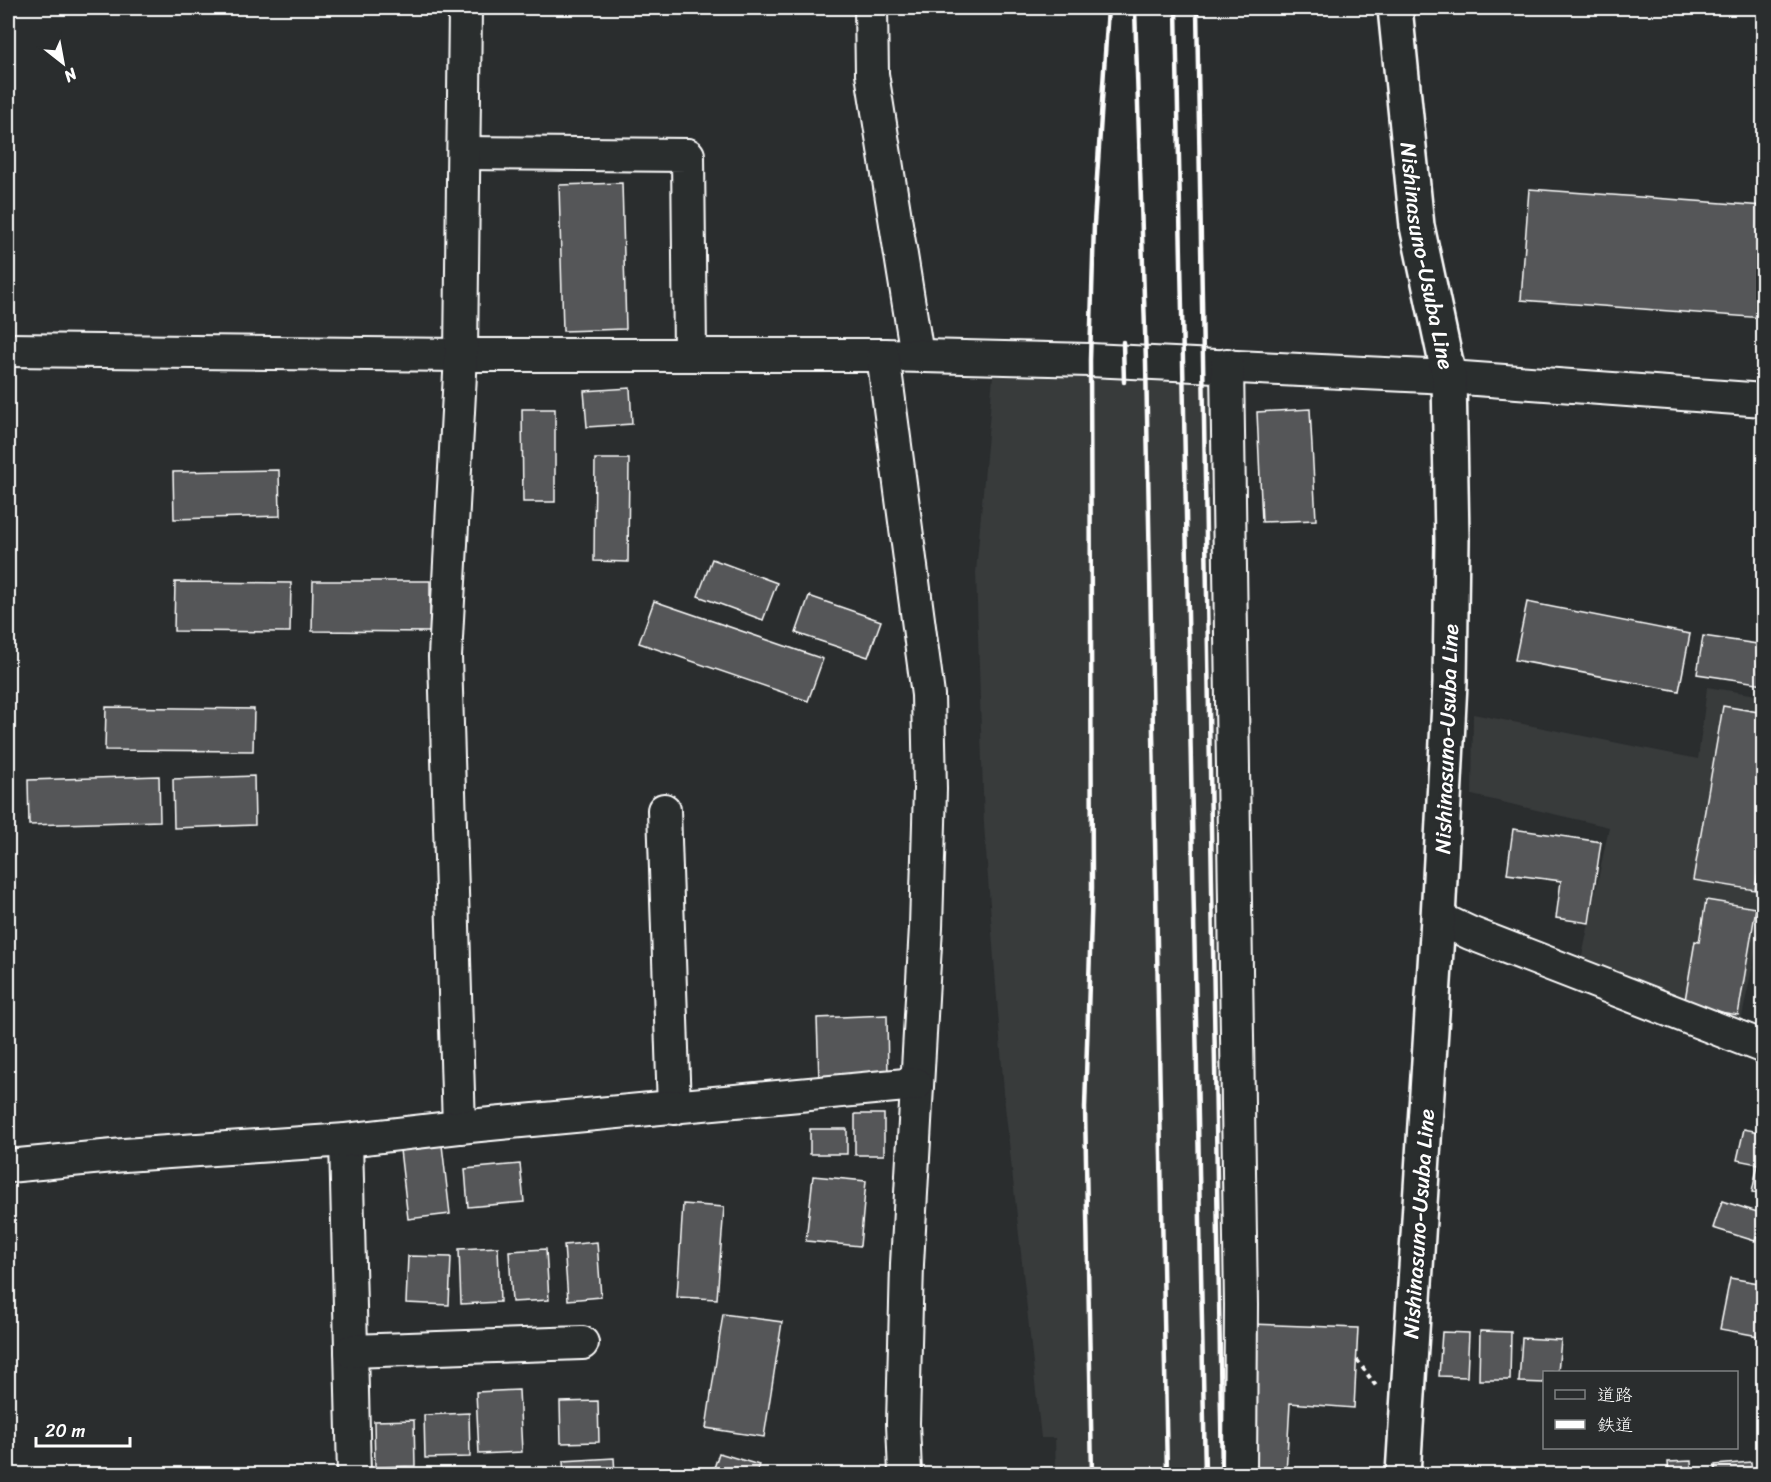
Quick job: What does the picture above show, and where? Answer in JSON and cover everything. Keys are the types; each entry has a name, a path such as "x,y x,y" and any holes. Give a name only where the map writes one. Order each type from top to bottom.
{"main road":[{"name":"Nishinasuno-Usuba Line","path":"1395,8 1417,226 1449,377 1452,540 1450,683 1438,918 1403,1474"}],"street":[{"path":"459,1127 445,657 461,355 465,8"},
{"path":"871,8 872,74 917,355"},
{"path":"464,153 688,155 690,354"},
{"path":"8,350 461,355 917,355 1227,365 1449,377 1764,400"},
{"path":"883,355 928,695 930,789 926,915 907,1264 904,1474"},
{"path":"1227,365 1241,1305 1240,1474"},
{"path":"664,810 674,1108"},
{"path":"1438,918 1470,933 1764,1047"},
{"path":"8,1166 124,1155 346,1140 459,1127 916,1084"},
{"path":"346,1140 354,1474"},
{"path":"351,1351 582,1343"}],"path":[{"path":"1357,1360 1378,1389"}],"shaded area":[{"path":"1039,375 1221,382 1232,1474 1056,1474 1055,1438 1041,1438 1005,1106 984,825 976,572 993,376"},
{"path":"1707,687 1763,696 1763,916 1739,1031 1580,966 1609,827 1472,795 1473,714 1698,759"}],"building":[{"path":"622,183 626,329 563,331 559,185"},
{"path":"1529,189 1764,206 1764,318 1521,300"},
{"path":"630,388 632,424 587,427 584,391"},
{"path":"522,409 555,409 555,502 523,502"},
{"path":"1310,409 1316,520 1262,522 1257,412"},
{"path":"595,459 629,459 628,562 594,561"},
{"path":"279,470 280,516 174,519 173,472"},
{"path":"712,559 777,583 763,620 698,596"},
{"path":"313,581 430,581 430,632 312,631"},
{"path":"175,582 291,583 290,632 174,631"},
{"path":"809,596 881,621 868,657 796,633"},
{"path":"654,601 823,659 808,701 639,643"},
{"path":"1527,602 1690,634 1679,691 1515,660"},
{"path":"1703,636 1764,645 1764,684 1697,674"},
{"path":"1723,706 1764,713 1764,840 1755,890 1693,880"},
{"path":"106,707 254,709 253,751 105,750"},
{"path":"159,776 160,821 29,825 28,780"},
{"path":"254,776 255,825 174,828 173,779"},
{"path":"1513,829 1601,842 1589,923 1556,918 1561,881 1507,874"},
{"path":"1706,900 1756,908 1738,1015 1684,1006 1695,941 1699,942"},
{"path":"1764,1006 1764,1039 1756,1036"},
{"path":"887,1015 888,1077 819,1080 817,1018"},
{"path":"855,1114 884,1114 884,1155 855,1155"},
{"path":"810,1129 847,1129 847,1154 810,1154"},
{"path":"1744,1129 1764,1133 1764,1195 1752,1192 1758,1164 1737,1160"},
{"path":"442,1145 450,1214 408,1219 400,1150"},
{"path":"520,1164 524,1202 468,1207 465,1169"},
{"path":"813,1176 866,1181 860,1246 806,1241"},
{"path":"1722,1201 1764,1214 1755,1241 1713,1228"},
{"path":"683,1204 724,1207 717,1299 677,1297"},
{"path":"597,1242 601,1297 568,1300 564,1245"},
{"path":"498,1247 500,1302 461,1304 459,1249"},
{"path":"546,1249 549,1300 512,1302 509,1251"},
{"path":"408,1256 451,1257 449,1305 406,1303"},
{"path":"1730,1278 1764,1284 1764,1337 1720,1329"},
{"path":"723,1314 782,1322 764,1437 706,1428"},
{"path":"1252,1324 1358,1328 1354,1408 1290,1403 1286,1474 1252,1474"},
{"path":"1480,1331 1511,1332 1510,1380 1479,1380"},
{"path":"1442,1332 1469,1333 1467,1377 1439,1376"},
{"path":"1522,1338 1561,1340 1558,1371 1543,1371 1543,1383 1519,1382"},
{"path":"519,1390 522,1452 479,1454 476,1392"},
{"path":"598,1401 599,1442 561,1443 560,1402"},
{"path":"469,1413 470,1457 425,1458 424,1415"},
{"path":"414,1420 415,1466 375,1467 374,1421"},
{"path":"719,1453 759,1465 756,1474 712,1474"},
{"path":"614,1458 615,1474 564,1474 563,1461"},
{"path":"1691,1461 1692,1474 1669,1474 1668,1462"},
{"path":"1751,1462 1752,1474 1716,1474 1715,1465"},
{"path":"1038,1467 1038,1474 967,1474 967,1468"},
{"path":"1600,1472 1600,1474 1561,1474"}],"railway":[{"path":"1092,1474 1085,1108 1092,888 1090,360 1094,224 1108,8"},
{"path":"1135,8 1146,362 1167,1474"},
{"path":"1176,8 1205,1474"},
{"path":"1197,8 1222,1474"},
{"path":"1123,342 1124,382"}]}
